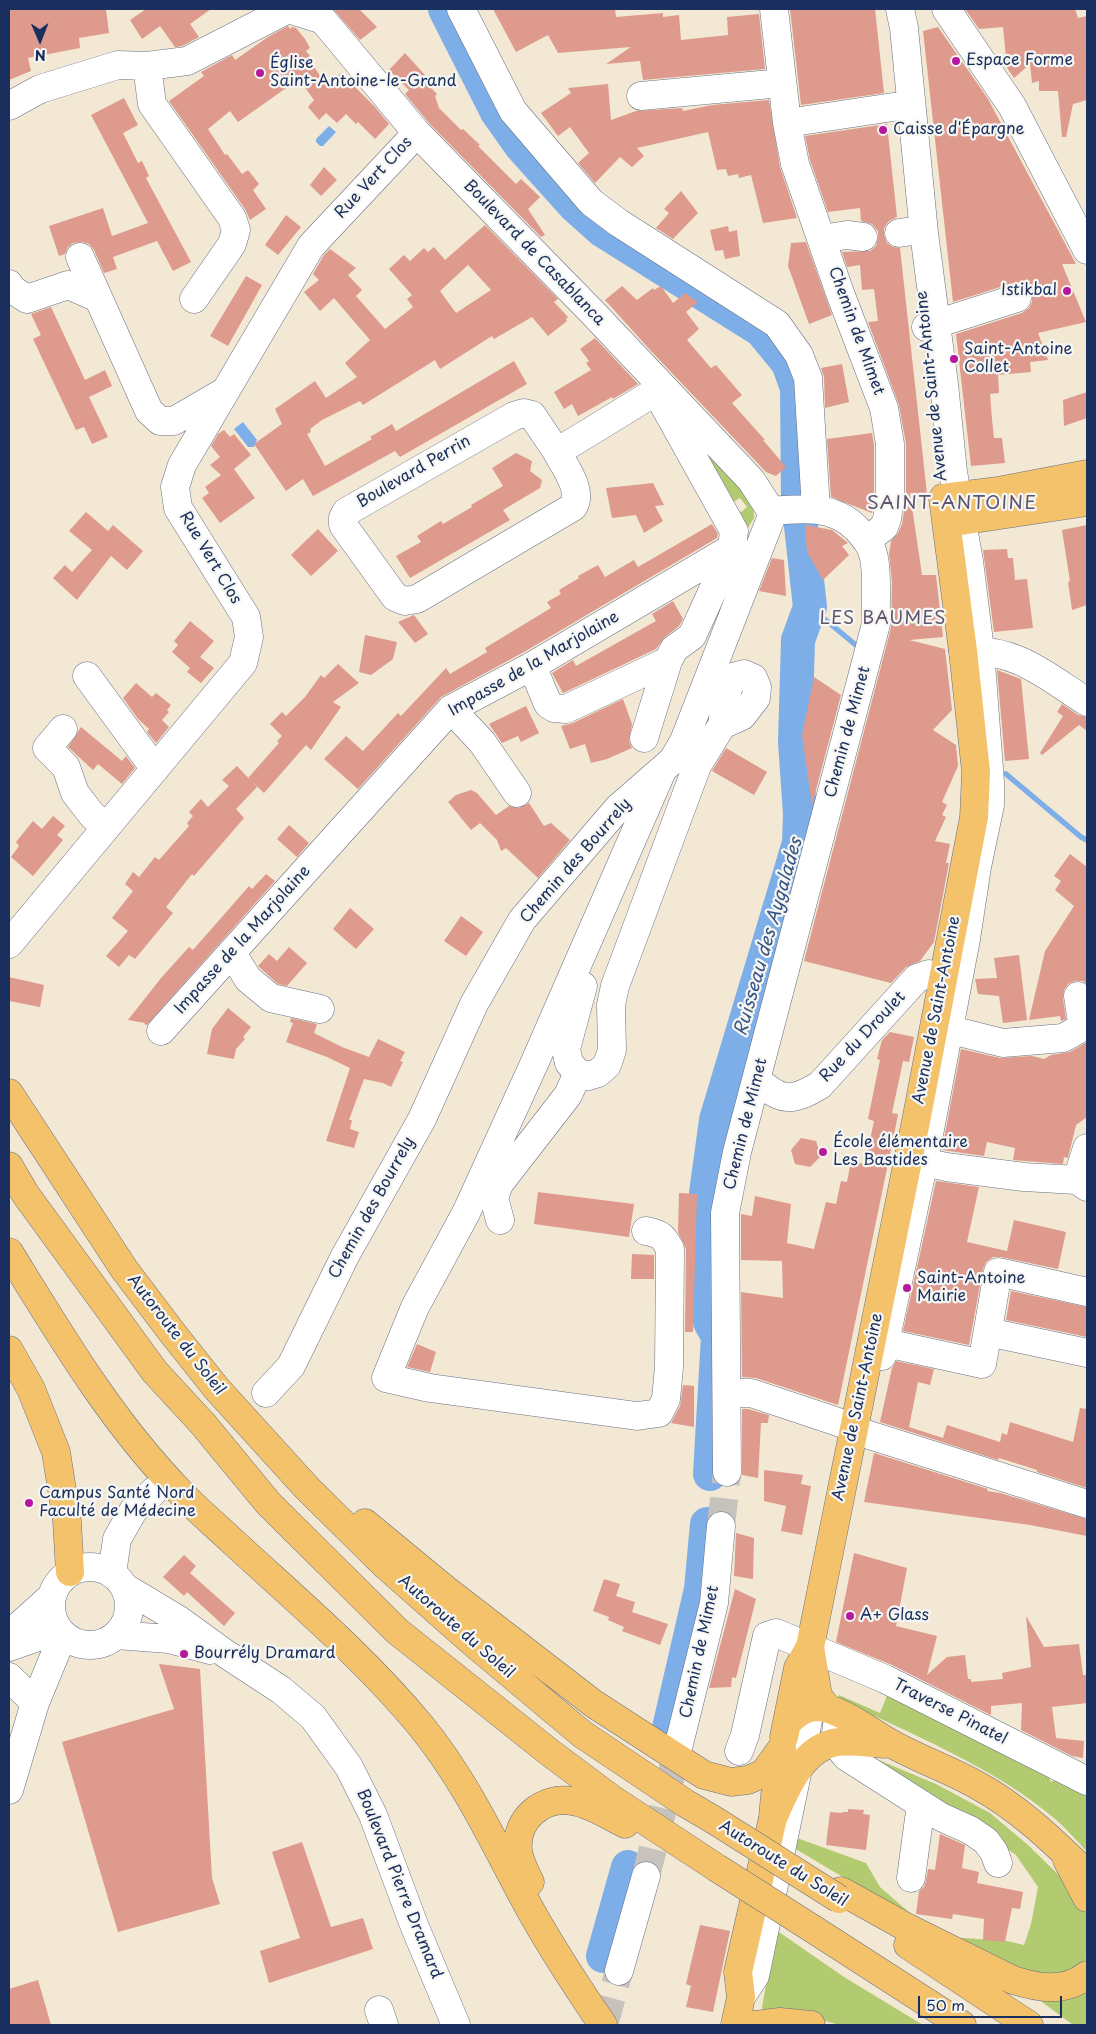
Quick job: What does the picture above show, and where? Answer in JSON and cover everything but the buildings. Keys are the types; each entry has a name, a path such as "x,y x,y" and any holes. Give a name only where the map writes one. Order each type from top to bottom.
{"main road":[{"path":"953,509 998,491 1087,474"},
{"path":"953,509 1087,502"},
{"name":"Avenue de Saint-Antoine","path":"735,2025 741,1997 738,1972 773,1818 785,1791 790,1758 788,1722 798,1668 816,1650 916,1159 944,978 974,817 976,772 971,651 953,509"},
{"name":"Autoroute du Soleil","path":"9,1093 124,1269 174,1336 218,1389 307,1488 385,1565 471,1641 582,1734 685,1804 840,1895 1029,2025"},
{"path":"9,1166 26,1195 155,1372 202,1424 268,1503 397,1631 549,1752 612,1799 962,2025"},
{"path":"9,1252 97,1392 119,1423 144,1452 181,1493 316,1617 392,1692 436,1746 467,1790 526,1903 567,1972 603,2025"},
{"path":"9,1350 31,1388 56,1452 67,1521 70,1572"},
{"path":"258,1434 445,1589 594,1704 704,1775 731,1782 748,1780 790,1758 814,1753 836,1742 853,1741 894,1745"},
{"path":"816,1650 823,1704"},
{"path":"788,1722 799,1712 823,1704 894,1745 974,1783 994,1795 1043,1831 1087,1874"},
{"path":"620,2025 591,1984 526,1872 520,1857 518,1842 526,1819 536,1808 544,1804 564,1800 574,1801 612,1817 717,1868"},
{"path":"1060,1848 1087,1898"},
{"path":"840,1895 1012,1980 1031,1986 1052,1988 1080,1980 1087,1975"},
{"path":"755,2025 780,2022 811,2025"}],"street":[{"path":"9,106 40,89 118,65 147,66 187,62 288,9"},
{"name":"Boulevard de Casablanca","path":"288,9 323,20 417,133 659,389 751,480 793,510"},
{"name":"Chemin des Bourrely","path":"266,1393 291,1366 345,1256 422,1119 474,1004 522,920 618,808 674,760 684,741 771,518 793,510 808,378 799,355 777,324 619,223 591,202 534,151 461,9"},
{"name":"Chemin de Mimet","path":"727,1472 726,1213 737,1152 876,624 874,558 867,540 884,527 888,519 890,500 890,444 884,408 840,293 795,164 786,123 774,9"},
{"name":"Avenue de Saint-Antoine","path":"893,9 892,29 900,106 906,232 931,326"},
{"path":"900,9 904,28 931,326 954,472 953,509"},
{"path":"946,9 1012,106 1086,243"},
{"path":"147,66 152,104 232,218 236,230 232,244 194,299"},
{"path":"640,96 782,83"},
{"path":"786,123 900,106"},
{"name":"Rue Vert Clos","path":"9,944 243,663 249,637 246,617 178,508 175,488 182,465 310,246 417,133"},
{"path":"822,239 848,234 863,237"},
{"path":"80,257 149,411 160,421 174,421 225,391"},
{"path":"9,284 10,288 27,299 68,285 98,298"},
{"path":"931,326 1017,298"},
{"path":"557,452 659,389 734,531 732,548 722,566 692,636 674,649 668,661 644,738"},
{"name":"Boulevard Perrin","path":"524,413 532,415 557,452 577,492 578,501 573,507 417,599 405,601 395,597 343,525 343,518 346,512 514,416 524,413"},
{"path":"793,510 833,512 848,520 867,540"},
{"name":"Impasse de la Marjolaine","path":"161,1030 451,710 532,666 732,548"},
{"path":"1087,702 1016,658 971,651 990,782 990,805 947,1029 916,1159 946,1167 1082,1183 1087,1148"},
{"path":"532,666 548,704 554,708 566,709 668,661"},
{"path":"87,676 155,769"},
{"path":"451,710 482,742 517,793"},
{"path":"586,944 585,980 566,1049 569,1063 578,1073 588,1076 598,1073 607,1065 612,1050 611,1006 615,986 697,766 722,725"},
{"path":"63,729 47,748 66,767 75,793 92,815 106,827"},
{"path":"646,1231 663,1237 670,1249 669,1367 666,1399 659,1413 637,1416 430,1388 386,1378 415,1307 466,1213 662,771"},
{"path":"232,953 248,979 271,998 320,1009"},
{"name":"Rue du Droulet","path":"757,1080 770,1092 782,1097 800,1097 820,1085 917,978 929,974 944,978"},
{"path":"947,1029 1003,1043 1063,1038 1081,1028 1082,1022 1078,996"},
{"path":"500,1220 494,1198 499,1184 568,1095 578,1073"},
{"path":"878,1341 982,1364 998,1272 1087,1292"},
{"path":"988,1332 1087,1353"},
{"path":"728,1393 751,1393 860,1431 1087,1504"},
{"path":"118,1580 99,1568 84,1567 70,1572 58,1582 52,1596 51,1614 61,1632 76,1643 90,1645 104,1642 116,1635 126,1621 129,1604 118,1580 116,1538 133,1512 154,1491"},
{"name":"Chemin de Mimet","path":"678,1748 714,1604 721,1526"},
{"name":"Boulevard Pierre Dramard","path":"118,1580 180,1620 226,1654 281,1690 313,1717 349,1767 373,1815 414,1925 456,2025"},
{"path":"9,1635 52,1596"},
{"path":"9,1648 61,1632"},
{"path":"9,1790 35,1704 61,1632"},
{"name":"Traverse Pinatel","path":"739,1751 745,1735 768,1636 776,1633 885,1679 1087,1781"},
{"name":"Boulevard Pierre Dramard","path":"116,1635 169,1639 226,1654"},
{"path":"35,1704 90,1645"},
{"path":"9,1677 35,1704"},
{"path":"790,1758 823,1704"},
{"path":"823,1704 840,1750 855,1763 941,1816 970,1830 986,1841 994,1852 998,1863"},
{"name":"Avenue de Saint-Antoine","path":"741,1997 755,1976 790,1758"},
{"path":"911,1878 921,1804"},
{"path":"619,1971 646,1876"},
{"name":"Boulevard Pierre Dramard","path":"443,1991 466,2025"}],"green space":[{"path":"671,406 753,502 754,518 744,534 740,513 747,507 740,498 730,504"},
{"path":"890,1688 1042,1763 1051,1782 1067,1775 1087,1787 1087,1852 1055,1819 1005,1783 950,1752 837,1698 839,1695 880,1713"},
{"path":"862,1753 936,1784 990,1813 1028,1845 1068,1884 1087,1915 1087,1957 1079,1970 1068,1976 1026,1974 1008,1962 984,1951 947,1939 794,1848 797,1838 866,1863 880,1887 911,1914 949,1937 1007,1941 1024,1945 1031,1924 1038,1887 1016,1855 968,1821"},
{"path":"776,1930 844,1977 923,2025 840,2025 788,2011 764,2012 762,2007"},
{"path":"1087,1989 1087,2025 1073,2025 1038,1999"}],"water":[{"path":"329,126 336,132 323,146 320,146 316,139"},
{"path":"243,422 257,440 254,447 248,447 234,429"}],"waterway":[{"name":"Ruisseau des Aygalades","path":"445,9 497,112 521,146 574,205 602,230 761,330 788,363 797,388 798,499 810,607 798,640 795,742 800,814 799,843 716,1120 706,1193 710,1322 718,1336 710,1474"},
{"path":"810,607 857,646"},
{"path":"1006,774 1087,840"},
{"name":"Ruisseau des Aygalades","path":"666,1741 701,1589 707,1524"},
{"name":"Ruisseau des Aygalades","path":"603,1956 628,1867"}],"tunnel":[{"path":"721,1526 727,1472"},
{"path":"646,1876 678,1748"},
{"path":"604,2025 619,1971"}],"place":[{"name":"Espace Forme","path":"956,61"},
{"name":"Église Saint-Antoine-le-Grand","path":"260,73"},
{"name":"Caisse d'Épargne","path":"883,130"},
{"name":"Istikbal","path":"1067,291"},
{"name":"Saint-Antoine Collet","path":"954,359"},
{"name":"École élémentaire Les Bastides","path":"823,1152"},
{"name":"Saint-Antoine Mairie","path":"907,1288"},
{"name":"Campus Santé Nord Faculté de Médecine","path":"29,1503"},
{"name":"A+ Glass","path":"850,1616"},
{"name":"Bourrély Dramard","path":"184,1654"}],"district":[{"name":"SAINT-ANTOINE","path":"952,504"},
{"name":"LES BAUMES","path":"883,619"}]}
